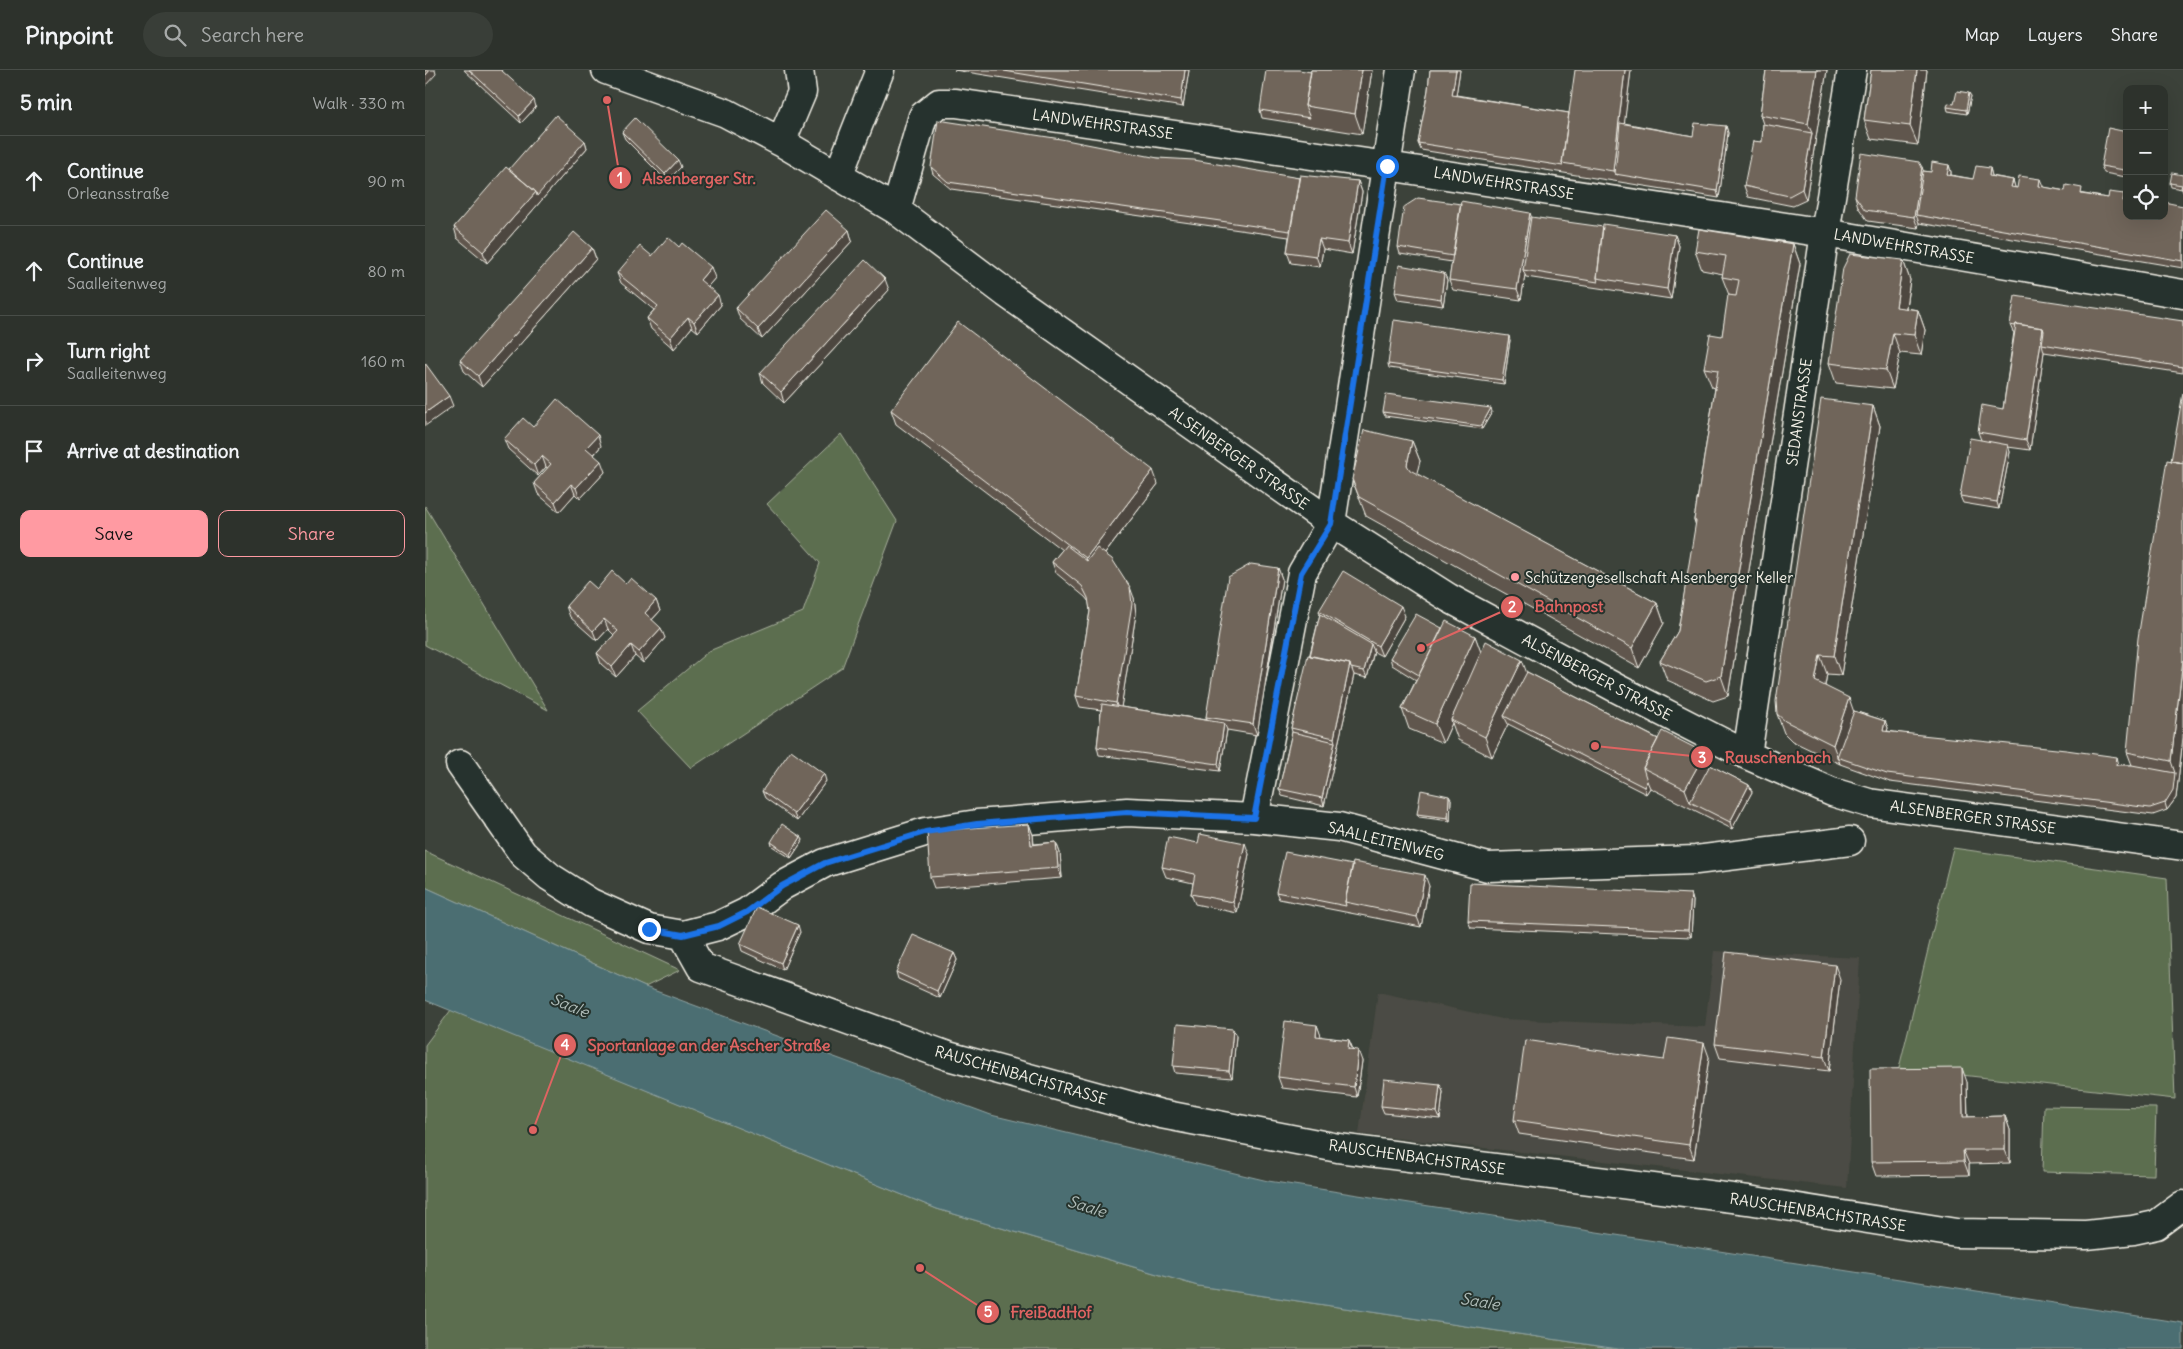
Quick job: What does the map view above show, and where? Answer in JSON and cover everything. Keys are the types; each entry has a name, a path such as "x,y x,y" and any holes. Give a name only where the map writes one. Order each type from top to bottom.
{"street":[{"name":"ALSENBERGER STRASSE","path":"606,70 726,113 781,142 896,210 1006,293 1331,524 1449,598 1616,688 1747,755 1832,792 1869,803 2183,846"},
{"path":"781,142 803,92 799,70"},
{"path":"838,176 880,70"},
{"path":"1254,818 1301,573 1331,524 1401,70"},
{"name":"SEDANSTRASSE","path":"1747,755 1825,233 1852,70"},
{"name":"LANDWEHRSTRASSE","path":"896,210 923,116 939,103 956,103 1825,233 2183,294"},
{"name":"SAALLEITENWEG","path":"460,764 523,854 550,877 591,903 649,929 683,935 719,926 747,912 782,886 825,863 925,832 977,824 1127,812 1254,818 1339,827 1488,867 1696,860 1849,842"},
{"name":"RAUSCHENBACHSTRASSE","path":"683,935 701,967 948,1056 1161,1114 1338,1148 1748,1200 1956,1233 2086,1235 2133,1230 2156,1225 2183,1205"}],"shaded area":[{"path":"1714,951 1860,958 1847,1188 1359,1134 1378,992 1502,1019 1705,1027"}],"green space":[{"path":"841,434 897,521 842,668 691,768 637,711 709,651 803,612 820,563 767,504"},
{"path":"425,506 548,710 425,645"},
{"path":"1953,848 2167,878 2175,1099 1899,1068"},
{"path":"425,851 680,970 645,987 425,887"},
{"path":"451,1010 937,1209 1198,1286 1618,1349 425,1349 425,1045"},
{"path":"2044,1106 2156,1108 2154,1175 2042,1172"}],"water":[{"name":"Saale","path":"425,887 645,987 991,1115 1268,1181 2183,1323 2183,1349 1618,1349 1198,1286 937,1209 425,1000"}],"building":[{"path":"469,70 501,70 534,100 519,116"},
{"path":"1004,70 1185,70 1181,100"},
{"path":"1266,70 1311,72 1305,106 1310,118 1260,110"},
{"path":"1311,70 1362,70 1355,114 1305,106"},
{"path":"1430,70 1456,70 1452,95 1569,113 1563,166 1418,143"},
{"path":"1575,70 1625,70 1613,171 1562,163"},
{"path":"1766,70 1817,70 1808,124 1760,115"},
{"path":"1871,70 1917,70 1910,126 1864,120"},
{"path":"1957,91 1969,93 1966,110 1947,107 1948,103 1954,104"},
{"path":"556,115 585,141 537,196 536,192 509,169"},
{"path":"635,118 678,160 665,174 622,132"},
{"path":"938,120 1061,139 1158,158 1194,160 1299,178 1290,231 948,182 931,167"},
{"path":"1620,123 1693,136 1695,123 1726,126 1717,191 1615,174"},
{"path":"1763,124 1812,133 1802,189 1789,196 1744,186 1753,141 1762,142"},
{"path":"2108,128 2123,131 2123,170 2101,166"},
{"path":"1861,153 1919,162 1922,167 1914,217 1865,210 1855,196"},
{"path":"1932,162 1949,165 1947,175 1973,179 1976,166 1990,168 1989,176 2013,180 2011,187 2017,188 2019,176 2040,179 2039,186 2065,191 2066,185 2082,188 2081,194 2108,198 2109,192 2123,194 2123,220 2168,220 2168,203 2183,206 2183,261 1916,215 1923,171 1931,172"},
{"path":"506,167 536,192 483,252 454,227"},
{"path":"2172,173 2183,175 2183,189 2181,188 2182,185 2170,183"},
{"path":"1300,175 1358,181 1348,243 1319,239 1316,256 1287,252"},
{"path":"1418,198 1461,204 1453,256 1398,247 1404,207"},
{"path":"1461,201 1530,213 1517,289 1449,280"},
{"path":"826,210 849,230 758,329 736,308"},
{"path":"1531,217 1603,227 1598,282 1523,270"},
{"path":"1603,224 1675,235 1667,289 1597,278"},
{"path":"1699,229 1793,244 1721,676 1706,681 1660,661 1678,631 1696,521 1694,520 1718,370 1704,368 1710,334 1722,336 1728,295 1736,296 1739,280 1722,277 1726,256 1695,251"},
{"path":"574,232 592,248 478,376 460,360"},
{"path":"668,237 679,247 682,243 711,267 700,280 718,295 694,322 688,317 670,338 647,318 658,306 617,273 640,246 652,256"},
{"path":"1850,254 1903,260 1896,307 1918,310 1914,335 1893,333 1886,370 1829,363 1843,268"},
{"path":"865,260 885,279 781,392 760,373"},
{"path":"1399,265 1444,273 1441,299 1395,292"},
{"path":"2015,296 2183,321 2183,367 2042,344 2043,328 2016,324 2015,326 2010,325"},
{"path":"1394,320 1509,336 1502,380 1388,364"},
{"path":"958,322 1153,470 1086,558 891,410"},
{"path":"2016,324 2043,328 2026,440 1978,432 1982,405 2003,409"},
{"path":"425,363 449,396 425,413"},
{"path":"2183,393 2183,463 2171,461"},
{"path":"1386,394 1491,408 1481,426 1383,412"},
{"path":"557,399 598,435 586,448 601,461 576,488 571,484 555,502 534,483 551,464 542,456 534,465 504,439 523,418 533,427"},
{"path":"1821,399 1873,406 1834,656 1820,655 1815,681 1849,698 1833,745 1785,721 1777,714 1776,701"},
{"path":"1364,430 1412,441 1407,465 1410,470 1657,603 1632,648 1359,497 1352,479"},
{"path":"1970,438 2008,445 1997,502 1960,496"},
{"path":"2167,460 2183,463 2183,660 2171,761 2127,752 2138,638"},
{"path":"1066,545 1087,561 1097,548 1112,559 1130,587 1132,604 1116,703 1076,696 1090,611 1088,598 1082,586 1052,562"},
{"path":"1251,564 1278,568 1253,724 1206,717 1228,577"},
{"path":"612,571 626,584 631,578 656,600 645,613 661,628 639,652 631,645 612,667 597,653 618,631 604,619 593,631 566,606 588,581 597,589"},
{"path":"1343,571 1401,606 1378,646 1319,611"},
{"path":"1320,614 1371,644 1364,671 1351,668 1350,664 1310,656"},
{"path":"1416,614 1442,628 1419,675 1390,658"},
{"path":"1446,621 1475,636 1435,724 1402,709"},
{"path":"1486,641 1522,660 1485,737 1451,720"},
{"path":"1308,655 1350,664 1334,738 1291,728"},
{"path":"1527,672 1658,739 1643,768 1647,781 1644,787 1504,716"},
{"path":"1102,704 1224,723 1218,764 1097,747"},
{"path":"1854,711 1885,721 1883,731 2117,757 2116,765 2132,765 2175,773 2173,790 2165,803 2150,808 1887,774 1837,757"},
{"path":"1662,731 1705,753 1685,789 1643,768"},
{"path":"1292,732 1335,742 1322,798 1279,789"},
{"path":"791,750 824,774 794,814 762,791"},
{"path":"1710,765 1749,785 1730,822 1690,802"},
{"path":"1421,790 1449,796 1448,818 1417,814"},
{"path":"782,824 801,837 790,855 771,842"},
{"path":"1029,824 1031,845 1056,842 1058,868 930,877 927,831"},
{"path":"1200,834 1245,843 1233,902 1191,894 1195,874 1162,867 1168,837 1198,843"},
{"path":"1285,852 1353,865 1345,902 1346,906 1276,892"},
{"path":"1353,862 1425,875 1417,917 1345,902"},
{"path":"1470,883 1691,894 1688,930 1468,921"},
{"path":"757,907 798,925 781,963 740,944"},
{"path":"913,935 954,953 937,991 896,972"},
{"path":"1726,952 1835,965 1824,1057 1715,1044"},
{"path":"1285,1021 1317,1025 1316,1036 1349,1040 1348,1049 1358,1050 1354,1087 1278,1077"},
{"path":"1177,1024 1233,1029 1229,1071 1173,1066"},
{"path":"1668,1038 1704,1043 1689,1145 1514,1120 1525,1040 1664,1060"},
{"path":"1962,1068 1963,1117 2005,1116 2005,1150 1963,1150 1964,1161 1871,1162 1870,1069"},
{"path":"1384,1079 1440,1085 1437,1112 1381,1106"}],"place":[{"name":"Alsenberger Str.","path":"607,100"},
{"name":"Schützengesellschaft Alsenberger Keller","path":"1515,577"},
{"name":"Bahnpost","path":"1421,648"},
{"name":"Rauschenbach","path":"1595,746"},
{"name":"Sportanlage an der Ascher Straße","path":"533,1130"},
{"name":"FreiBadHof","path":"920,1268"}],"route":[{"path":"649,929 683,935 719,926 747,912 782,886 825,863 925,832 977,824 1127,812 1254,818 1301,573 1331,524 1387,166"}]}
